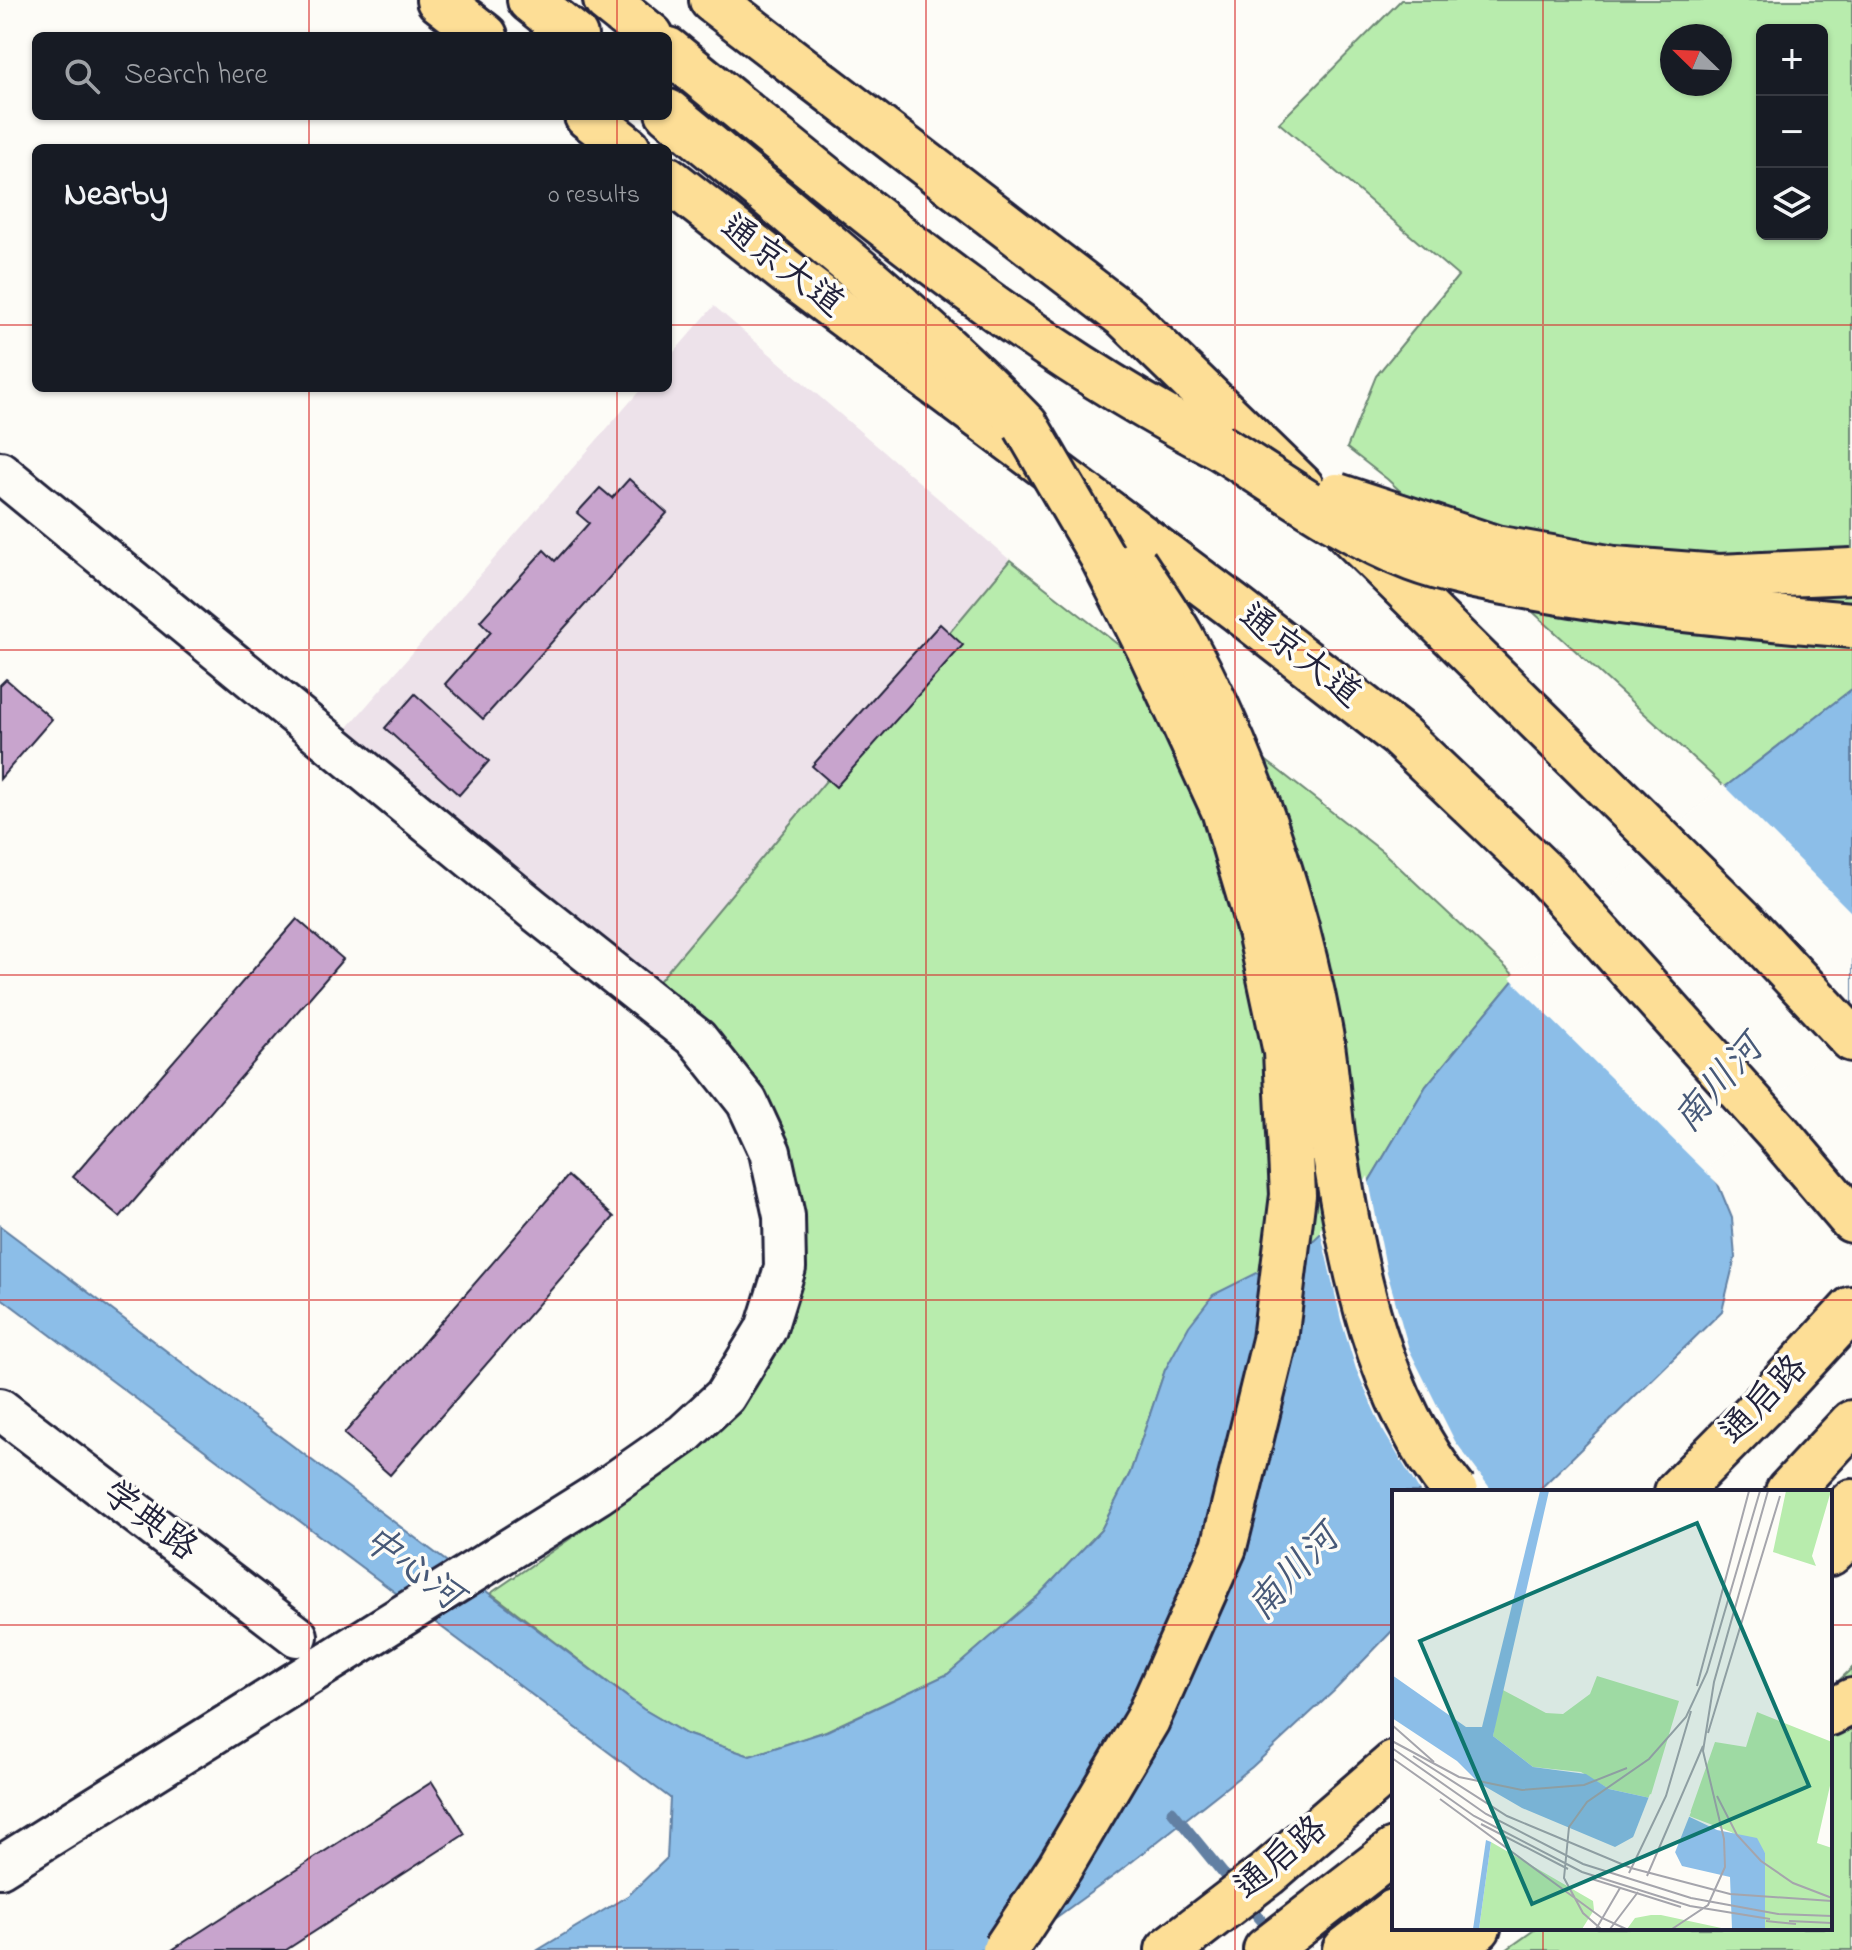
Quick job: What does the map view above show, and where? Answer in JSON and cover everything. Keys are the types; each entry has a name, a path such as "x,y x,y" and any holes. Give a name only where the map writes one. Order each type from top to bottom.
{"main road":[{"path":"439,0 480,32"},
{"path":"530,0 570,32"},
{"path":"606,0 646,32"},
{"path":"712,0 1126,317 1489,668 1741,920 1852,1039"},
{"path":"672,53 1009,319 1097,379 1218,446 1324,492 1495,548 1614,569 1719,577 1852,571"},
{"name":"通京大道","path":"672,115 911,315 1026,426"},
{"path":"592,120 623,144"},
{"name":"通京大道","path":"672,182 1399,735 1546,875 1852,1220"},
{"path":"1026,426 1129,557 1179,634 1219,713 1249,787 1284,884 1320,1035 1334,1146 1362,1292 1384,1364 1432,1464 1453,1490"},
{"path":"1005,1950 1060,1867 1147,1720 1224,1547 1275,1340 1293,1195 1286,1052 1260,931 1224,810 1151,652 1102,556 1026,426"},
{"path":"1218,446 1373,542 1414,560 1466,575 1608,601 1852,625"},
{"name":"通启路","path":"1679,1490 1852,1309"},
{"path":"1790,1490 1852,1423"},
{"path":"1832,1523 1852,1502"},
{"path":"1832,1551 1852,1532"},
{"path":"1832,1712 1852,1701"},
{"name":"通启路","path":"1168,1950 1267,1874 1392,1766"},
{"path":"1266,1950 1392,1853"},
{"path":"1345,1950 1392,1914"},
{"path":"1393,1950 1419,1930"},
{"path":"1447,1950 1475,1930"}],"street":[{"path":"0,472 533,909 697,1039 747,1102 770,1152 784,1216 785,1268 766,1329 725,1396 684,1434 598,1494 0,1867"},
{"name":"学典路","path":"0,1409 297,1636"}],"shaded area":[{"path":"714,306 1010,560 655,986 343,733 639,392 672,392 672,354"}],"green space":[{"path":"1401,0 1852,0 1852,689 1725,787 1387,479 1347,448 1376,376 1458,276 1279,123"},
{"path":"1010,560 1383,852 1516,977 1426,1086 1359,1198 1304,1250 1165,1370 1130,1473 1101,1530 1038,1596 948,1674 826,1731 750,1756 686,1734 643,1709 491,1593 638,1492 747,1385 791,1172 655,986"},
{"path":"1852,1668 1852,1950 1506,1950 1534,1930 1832,1930 1832,1687"}],"water":[{"path":"1852,689 1852,1016 1705,1166 1718,1184 1732,1218 1735,1258 1722,1311 1539,1490 1392,1490 1392,1631 1334,1691 1252,1767 1115,1875 1011,1950 538,1950 629,1895 667,1858 670,1798 0,1297 0,1226 643,1709 686,1734 750,1756 827,1731 948,1674 1038,1596 1101,1530 1130,1473 1165,1370 1189,1326 1213,1295 1303,1250 1359,1198 1426,1086 1516,977 1725,787"}],"pier":[{"path":"1723,784 1852,913 1852,1022 1710,1166 1722,1182 1723,1189 1510,978"},
{"path":"1368,1176 1387,1272 1409,1349 1455,1441 1492,1490 1419,1490 1382,1429 1356,1369 1320,1229 1356,1195"}],"building":[{"path":"629,479 667,513 483,719 445,684 491,632 480,621 544,550 555,561 589,523 577,513 600,488 612,498"},
{"path":"940,624 963,645 836,787 812,766"},
{"path":"6,679 52,719 0,779 0,685"},
{"path":"415,694 489,761 459,795 385,728"},
{"path":"297,919 343,959 120,1217 73,1177"},
{"path":"568,1176 614,1217 390,1475 344,1434"},
{"path":"432,1782 465,1834 286,1950 172,1950"}],"waterway":[{"path":"1172,1811 1235,1888"},
{"path":"1245,1901 1273,1934"}],"water label":[{"name":"南川河","path":"1720,1085"},
{"name":"中心河","path":"411,1569"},
{"name":"南川河","path":"1295,1574"}]}
